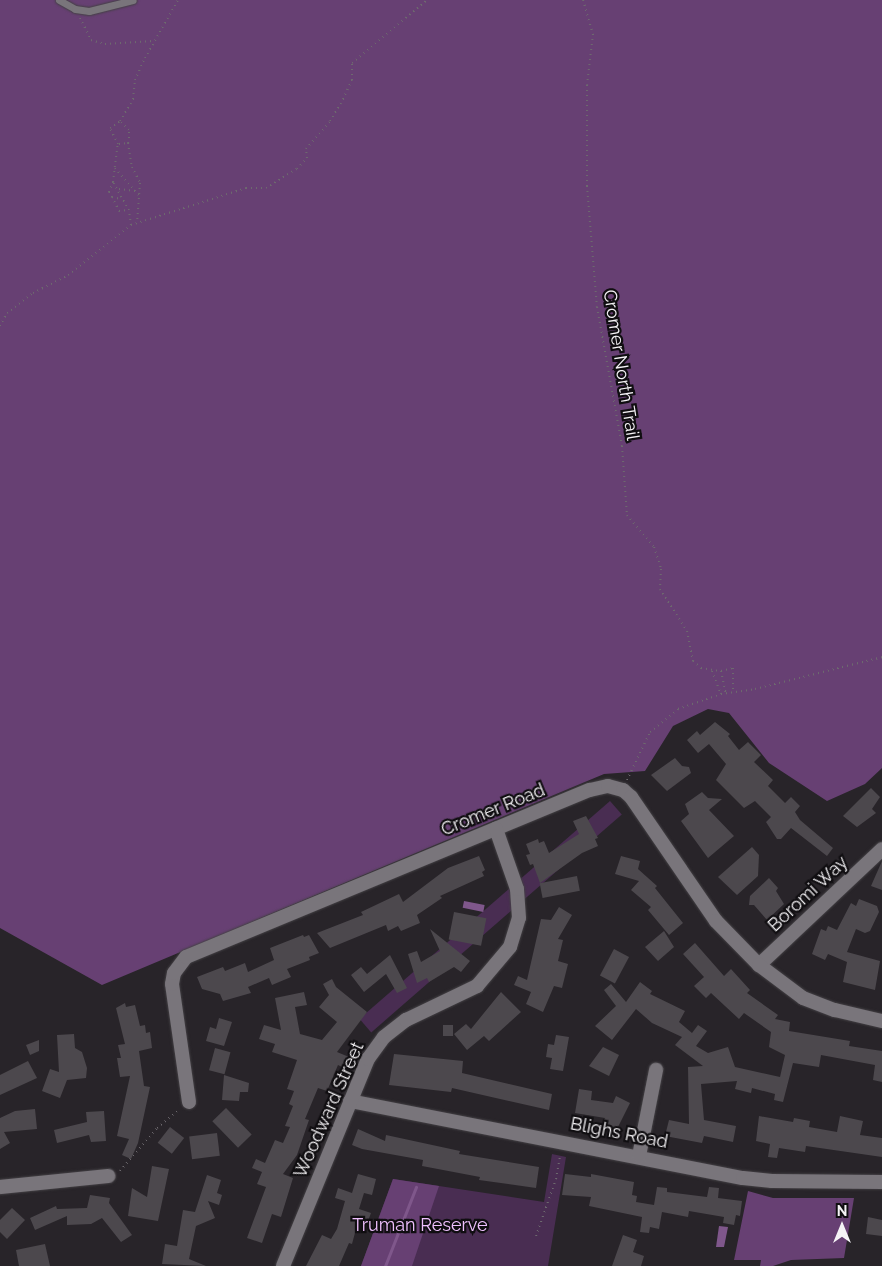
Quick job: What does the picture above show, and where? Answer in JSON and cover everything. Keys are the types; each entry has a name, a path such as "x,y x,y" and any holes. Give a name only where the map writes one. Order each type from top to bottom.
{"street":[{"name":"Cromer Road","path":"189,1102 172,984 174,973 186,957 590,790 608,786 623,790"},
{"path":"623,790 631,796 716,921 759,965 803,998 835,1010 882,1021"},
{"name":"Woodward Street","path":"283,1266 368,1059 384,1037 406,1020 477,986 510,946 519,918 517,889 496,829"},
{"name":"Boromi Way","path":"759,965 882,849"},
{"path":"639,1156 656,1070"},
{"name":"Blighs Road","path":"350,1101 772,1181 882,1182"},
{"path":"0,1187 108,1176"}],"lane":[{"path":"59,0 75,10 89,11 133,0"}],"path":[{"path":"129,210 119,211 109,188 113,182 118,144 110,128 120,121 132,100 135,80 154,41 178,0"},
{"path":"0,326 7,312 33,293 68,275 131,225 246,188 266,188 297,169 307,158 306,149 330,122 343,99 352,80 352,63 428,0"},
{"name":"Cromer North Trail","path":"584,0 594,34 587,85 587,186 597,307 622,446 627,516 654,547 661,569 660,589 687,631 693,661 712,671"},
{"path":"75,10 91,40 105,44 154,41"},
{"path":"120,121 129,130 128,143 132,167 140,183 137,223"},
{"path":"118,144 128,143"},
{"path":"115,168 137,191 139,196"},
{"path":"113,182 129,210 131,225"},
{"path":"119,190 137,191"},
{"path":"112,198 122,199"},
{"path":"623,790 650,732 678,709 721,694 882,657"},
{"path":"721,694 712,671 733,668 733,692"},
{"path":"722,671 726,694"},
{"path":"108,1176 124,1170 157,1128 189,1102"},
{"path":"536,1236 556,1179 562,1141"}],"green space":[{"path":"0,0 882,0 882,768 865,784 827,801 769,763 729,713 708,709 673,726 645,771 604,774 102,985 0,928"},
{"path":"610,801 622,815 371,1032 359,1019"},
{"name":"Truman Reserve","path":"552,1154 566,1157 548,1266 361,1266 393,1179 544,1202"},
{"path":"393,1179 439,1186 412,1266 361,1266"},
{"path":"748,1191 773,1198 854,1198 844,1258 791,1260 773,1266 760,1266 761,1260 734,1260"}],"shaded area":[{"path":"464,901 485,905 483,912 463,908"},
{"path":"719,1226 728,1227 724,1247 716,1247"}],"building":[{"path":"715,722 730,734 728,736 739,750 748,742 761,755 754,762 773,780 768,786 785,803 791,797 800,806 795,812 800,820 833,848 827,856 791,828 781,839 777,839 766,822 771,817 755,801 744,808 716,780 726,764 709,744 698,753 687,740 697,731 700,735"},
{"path":"675,758 682,766 689,767 691,773 667,791 651,775"},
{"path":"871,788 880,797 872,809 876,813 857,827 843,816"},
{"path":"702,792 708,798 722,799 709,810 734,836 708,858 681,821 689,814 685,804"},
{"path":"586,816 598,838 595,839 598,846 582,853 540,883 533,864 530,865 526,855 530,854 526,844 538,839 539,843 544,841 549,853 579,834 573,821"},
{"path":"752,847 759,855 758,876 737,895 718,877"},
{"path":"479,856 485,870 482,872 484,876 440,896 442,898 417,915 420,923 401,931 398,926 388,931 386,925 330,948 317,933 363,915 361,912 399,894 403,902 448,868"},
{"path":"621,856 640,861 638,869 657,886 655,888 683,923 669,935 648,910 651,907 631,890 639,881 615,874"},
{"path":"882,861 882,890 871,886"},
{"path":"577,876 580,891 543,898 540,883"},
{"path":"769,878 778,888 776,891 784,904 767,920 754,905 749,905 750,896"},
{"path":"859,899 877,906 879,912 870,931 865,933 856,929 847,952 880,961 875,990 843,982 847,962 828,954 825,960 812,954 821,929 826,931 828,926 837,930 851,903 856,906"},
{"path":"559,907 572,915 558,939 563,940 558,961 568,964 562,988 554,986 543,1012 526,1004 531,992 514,985 518,976 527,980 541,919 551,920"},
{"path":"454,912 486,918 481,946 449,939"},
{"path":"430,929 470,961 461,972 454,967 429,982 427,978 417,983 408,954 417,951 421,962 440,951"},
{"path":"664,931 674,947 658,961 645,947"},
{"path":"303,935 304,937 309,935 319,953 309,957 310,960 287,969 291,977 272,985 269,978 248,987 251,993 223,1001 220,994 202,989 197,977 223,967 225,971 245,963 248,972 274,960 270,948"},
{"path":"695,943 724,976 731,969 750,990 747,993 778,1015 775,1019 790,1022 789,1031 850,1041 849,1046 882,1051 882,1082 873,1080 875,1065 821,1055 819,1067 793,1063 783,1102 774,1100 775,1094 752,1088 751,1093 735,1089 737,1081 701,1084 704,1120 736,1126 733,1142 704,1136 702,1143 665,1136 669,1120 689,1124 688,1067 703,1066 675,1045 682,1037 652,1023 636,1009 612,1040 595,1026 616,1006 604,990 611,984 626,1002 640,982 652,991 650,994 685,1011 679,1022 692,1033 698,1025 707,1031 696,1046 708,1053 728,1047 735,1067 780,1077 785,1055 769,1047 771,1032 744,1013 739,1019 711,993 706,998 694,986 704,977 683,954"},
{"path":"614,949 629,957 615,983 600,975"},
{"path":"390,955 407,988 397,993 386,974 364,992 351,975 361,967 367,974"},
{"path":"332,979 336,987 367,1012 337,1052 349,1057 342,1067 338,1065 327,1091 318,1088 305,1119 309,1120 297,1155 283,1174 293,1178 281,1217 272,1214 262,1243 247,1238 266,1187 257,1184 262,1172 252,1168 256,1159 265,1163 275,1140 283,1143 290,1127 285,1126 293,1106 289,1104 294,1091 287,1089 297,1060 272,1052 275,1044 259,1039 264,1025 281,1030 275,998 304,992 307,1005 295,1007 300,1034 322,1040 337,1022 319,1007 329,995 323,984"},
{"path":"501,992 521,1012 489,1041 484,1036 467,1050 454,1034 466,1024 471,1029"},
{"path":"125,1003 126,1007 135,1005 140,1026 145,1025 146,1033 150,1032 152,1048 139,1051 144,1086 150,1087 138,1143 131,1159 122,1155 129,1139 117,1136 130,1076 120,1077 117,1058 121,1058 118,1045 125,1044 116,1008"},
{"path":"219,1018 232,1022 224,1046 206,1041 210,1027 216,1029"},
{"path":"443,1025 453,1025 453,1036 443,1036"},
{"path":"74,1034 75,1048 82,1052 87,1068 86,1078 67,1080 60,1098 42,1091 50,1069 59,1072 57,1035"},
{"path":"556,1035 569,1037 563,1071 550,1069 552,1058 546,1057 548,1044 554,1045"},
{"path":"39,1040 39,1051 30,1055 26,1045"},
{"path":"603,1047 619,1055 609,1076 589,1066"},
{"path":"215,1048 230,1052 225,1074 209,1070"},
{"path":"394,1054 463,1061 462,1073 552,1094 549,1110 452,1088 451,1092 389,1085"},
{"path":"28,1061 37,1078 0,1095 0,1075"},
{"path":"224,1075 249,1083 248,1092 240,1092 239,1101 222,1100"},
{"path":"579,1089 592,1091 591,1100 613,1103 616,1096 630,1103 615,1133 601,1126 605,1118 575,1113"},
{"path":"226,1108 252,1135 238,1148 212,1121"},
{"path":"35,1109 37,1129 4,1132 10,1143 0,1149 0,1118 15,1111"},
{"path":"104,1111 106,1141 91,1142 89,1135 57,1143 54,1130 87,1122 86,1112"},
{"path":"759,1116 793,1122 794,1118 810,1121 809,1127 837,1132 840,1116 863,1121 860,1135 882,1138 882,1157 806,1146 805,1152 779,1148 777,1158 768,1157 770,1144 756,1141"},
{"path":"170,1127 184,1138 172,1154 158,1143"},
{"path":"358,1129 385,1141 386,1135 460,1151 459,1154 539,1167 536,1188 479,1180 480,1177 422,1166 423,1160 362,1149 352,1145"},
{"path":"217,1133 220,1156 192,1159 189,1136"},
{"path":"152,1166 169,1169 158,1221 128,1216 132,1188 147,1197"},
{"path":"358,1174 376,1179 372,1195 364,1193 359,1209 371,1213 368,1221 359,1218 352,1244 349,1243 339,1266 306,1266 322,1235 331,1239 337,1229 345,1201 335,1198 338,1188 352,1193"},
{"path":"565,1174 591,1177 591,1174 634,1182 632,1195 637,1196 636,1202 654,1205 657,1187 667,1188 667,1192 707,1197 709,1187 719,1188 718,1198 742,1201 740,1216 736,1215 734,1225 723,1223 724,1217 689,1211 688,1217 662,1212 659,1229 650,1227 649,1233 640,1232 642,1217 589,1206 591,1197 562,1195"},
{"path":"207,1175 221,1180 217,1193 222,1195 219,1205 208,1201 215,1218 196,1226 189,1259 206,1266 162,1264 165,1244 177,1246 183,1210 195,1212"},
{"path":"90,1195 110,1198 109,1203 132,1235 121,1242 102,1218 91,1224 67,1225 67,1216 35,1230 30,1218 56,1206 57,1209 87,1208"},
{"path":"12,1208 25,1220 7,1239 0,1232 0,1220"},
{"path":"868,1217 882,1220 882,1236 866,1234"},
{"path":"623,1235 637,1240 633,1252 644,1256 641,1266 612,1266"},
{"path":"45,1244 50,1266 19,1266 16,1250"}],"waterway":[{"path":"385,1266 416,1187"}]}
